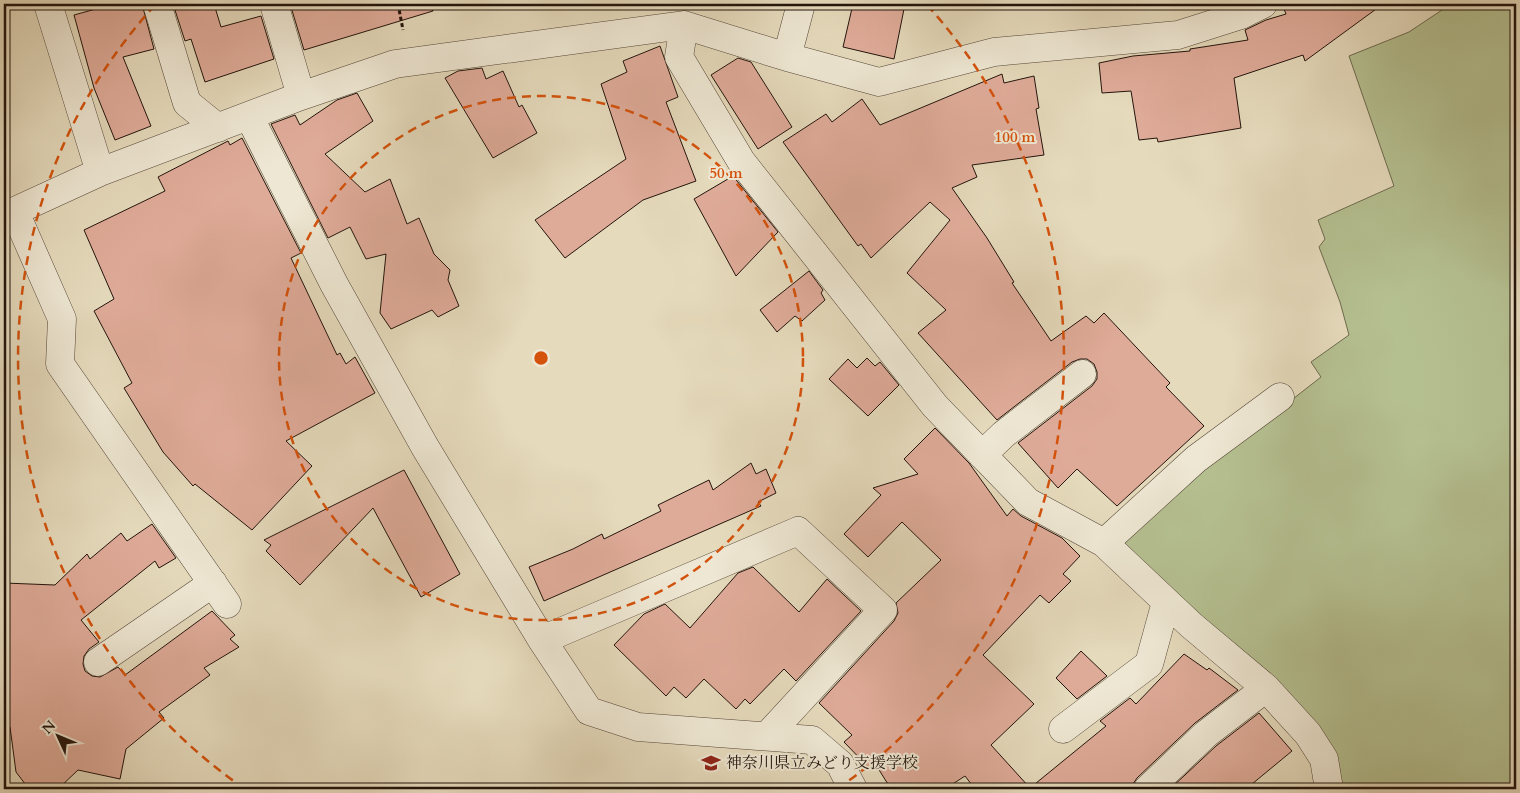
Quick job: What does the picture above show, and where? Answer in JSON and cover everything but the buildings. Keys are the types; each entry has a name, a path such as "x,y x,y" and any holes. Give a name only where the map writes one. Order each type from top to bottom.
{"street":[{"path":"48,4 100,172"},
{"path":"157,4 186,103 218,128"},
{"path":"274,4 301,96"},
{"path":"787,57 801,4"},
{"path":"98,662 220,594 60,364 62,318 9,214 100,172 301,96 395,64 684,25 787,57 879,82 994,52 1178,34 1241,15 1264,4"},
{"path":"684,25 679,57 740,161 934,406 1028,502 1104,543 1191,625 1266,688 1308,734 1324,759 1329,789"},
{"path":"249,116 334,284 425,447 542,640 589,711 638,726 812,740 840,764 853,789"},
{"path":"982,456 1004,434 1082,374"},
{"path":"1104,543 1196,459 1280,397"},
{"path":"542,640 798,531 884,610 767,736"},
{"path":"1063,729 1149,664 1166,602"},
{"path":"1148,789 1206,734 1266,688"}],"green space":[{"path":"1451,4 1516,4 1516,789 1336,789 1205,625 1121,543 1188,481 1321,377 1311,362 1349,335 1340,302 1319,247 1325,239 1318,220 1394,186 1349,56 1409,32"}],"place":[{"name":"神奈川県立みどり支援学校","path":"711,763"}]}
